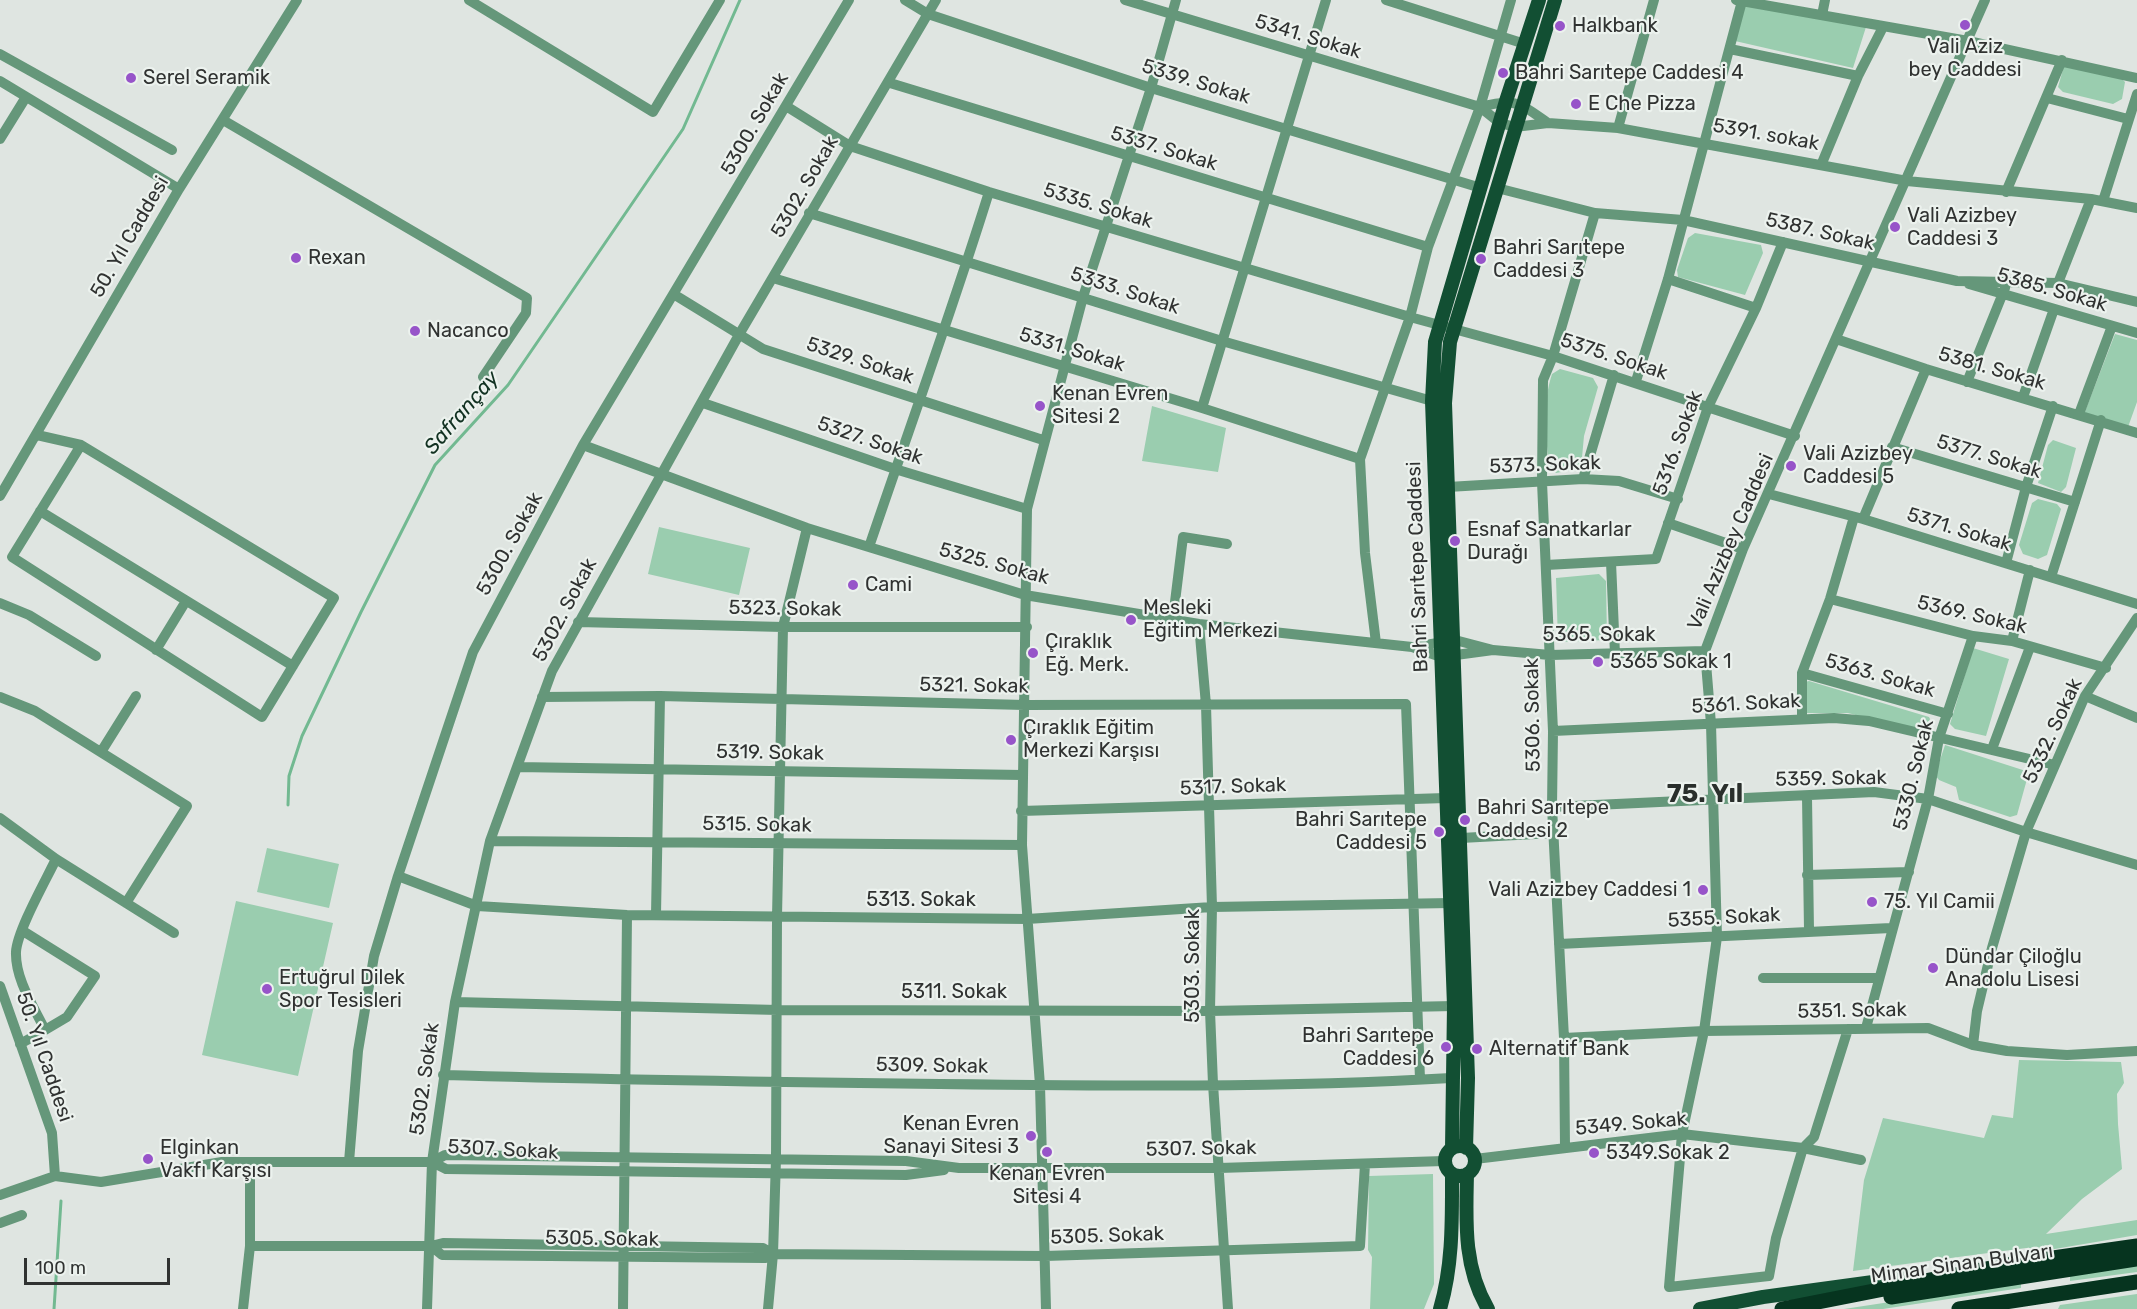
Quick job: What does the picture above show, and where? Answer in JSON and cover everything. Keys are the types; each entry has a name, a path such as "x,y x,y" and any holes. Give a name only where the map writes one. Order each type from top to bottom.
{"highway":[{"path":"1782,1309 2011,1264 2137,1246"},
{"name":"Mimar Sinan Bulvarı","path":"1794,1309 1914,1294 2137,1259"},
{"path":"1959,1309 2137,1282"}],"main road":[{"name":"Bahri Sarıtepe Caddesi","path":"1448,641 1432,401 1435,342 1506,101 1539,0"},
{"name":"Bahri Sarıtepe Caddesi","path":"1452,1148 1451,1078 1454,1006 1446,798 1448,488 1446,362 1454,329 1555,0"},
{"name":"Bahri Sarıtepe Caddesi","path":"1448,657 1461,838 1473,1168 1467,1174 1468,1248 1472,1270 1488,1309"},
{"path":"1440,1309 1448,1283 1452,1252 1452,1174 1444,1161 1452,1148 1471,1154"},
{"path":"1452,1174 1467,1174"},
{"path":"1700,1309 1810,1290 2011,1264"}],"street":[{"name":"50. Yıl Caddesi","path":"0,496 179,189 297,0"},
{"path":"469,0 652,112 720,0"},
{"name":"5300. Sokak","path":"349,1162 358,1051 375,956 398,876 473,652 583,445 675,295 849,0"},
{"name":"5339. Sokak","path":"905,0 928,14 1151,88 1481,188"},
{"name":"5302. Sokak","path":"427,1309 431,1246 432,1162 455,1002 490,841 552,671 740,333 774,278 809,213 890,83 936,0"},
{"name":"5341. Sokak","path":"1125,0 1480,107"},
{"path":"1046,1309 1040,1085 1021,811 1027,627 1025,595 1027,508 1043,440 1083,297 1151,88 1176,0"},
{"path":"1202,408 1326,0"},
{"path":"1386,0 1525,44"},
{"path":"1376,643 1365,553 1360,459 1410,317 1428,247 1480,107 1511,0"},
{"path":"1618,128 1654,0"},
{"path":"1822,15 1825,0"},
{"name":"Vali Azizbey Caddesi","path":"1803,1148 1776,1238 1769,1276 1669,1287 1682,1134 1704,1031 1717,937 1711,724 1705,651 1743,549 1985,0"},
{"path":"1636,381 1668,279 1730,49 1739,1 1968,41 2137,78"},
{"path":"1822,163 1858,76 1883,27"},
{"path":"1730,49 1858,76"},
{"path":"0,54 172,150"},
{"path":"2006,192 2062,60"},
{"name":"5337. Sokak","path":"890,83 1428,247"},
{"path":"1,84 179,189"},
{"path":"2103,201 2137,94"},
{"path":"0,139 26,97"},
{"path":"2047,98 2128,119"},
{"path":"1480,107 1506,101 1522,105 1548,123"},
{"name":"5335. Sokak","path":"786,106 850,146 1106,228 1440,325"},
{"path":"1480,107 1500,123 1515,127"},
{"path":"223,120 527,298 526,313 483,377"},
{"name":"5391. sokak","path":"1515,127 1548,123 1618,128 1822,163 1907,181 2103,201 2137,208"},
{"name":"5387. Sokak","path":"1497,188 1595,213 1683,220 1957,281 2058,283 2137,302"},
{"path":"869,547 918,398 945,329 989,192"},
{"path":"2058,283 2091,200"},
{"name":"5333. Sokak","path":"809,213 968,260 1222,341 1386,390 1432,401"},
{"name":"5306. Sokak","path":"1565,1148 1564,1038 1552,807 1553,730 1542,482 1543,380 1553,356 1595,213"},
{"name":"5316. Sokak","path":"1546,565 1656,558 1708,407 1756,309 1783,242"},
{"name":"5331. Sokak","path":"774,278 1202,408 1360,459"},
{"path":"1668,279 1756,309"},
{"name":"5385. Sokak","path":"1957,281 2137,333"},
{"path":"1967,382 2008,281"},
{"name":"5329. Sokak","path":"675,295 763,349 1043,440"},
{"path":"2023,397 2054,309"},
{"name":"5375. Sokak","path":"1440,325 1636,381 1795,435"},
{"path":"2079,414 2112,326"},
{"name":"5381. Sokak","path":"1836,339 1967,382 2100,420 2137,433"},
{"path":"1802,719 1802,673 1859,518 1926,369"},
{"path":"1583,479 1614,375"},
{"name":"5327. Sokak","path":"703,403 895,469 1027,508"},
{"path":"2006,563 2026,487 2053,406"},
{"path":"2051,577 2100,420"},
{"path":"37,435 81,445 334,598 262,717 12,557 81,445"},
{"name":"5325. Sokak","path":"583,445 807,528 1025,595 1199,624 1412,647"},
{"name":"5377. Sokak","path":"1892,447 2075,502"},
{"name":"5373. Sokak","path":"1448,488 1583,479 1619,481 1678,499"},
{"name":"5371. Sokak","path":"1769,494 1859,518 2137,604"},
{"path":"40,511 293,666"},
{"path":"1668,523 1743,549"},
{"path":"768,1309 774,1254 776,1173 777,917 783,627 807,528"},
{"path":"1173,618 1183,537 1227,544"},
{"path":"1611,562 1615,654"},
{"path":"2012,641 2030,570"},
{"name":"5369. Sokak","path":"1830,598 1973,636 2012,641 2106,668"},
{"path":"156,650 186,601"},
{"path":"0,603 29,615 96,656"},
{"name":"5332. Sokak","path":"1973,1045 1977,1011 1992,948 2026,832 2085,696 2106,668 2137,618"},
{"name":"5323. Sokak","path":"578,622 783,627 1027,627"},
{"name":"5303. Sokak","path":"1199,624 1206,705 1212,907 1210,1011 1213,1084 1228,1309"},
{"name":"5330. Sokak","path":"1866,1028 1928,799 1939,738 1973,636"},
{"path":"1412,647 1448,641 1493,650"},
{"path":"1412,647 1448,657 1493,650"},
{"path":"1992,749 2030,647"},
{"name":"5365. Sokak","path":"1493,650 1550,655 1705,651"},
{"name":"5363. Sokak","path":"1802,673 1948,714"},
{"path":"101,752 136,696"},
{"path":"656,915 660,696"},
{"name":"5321. Sokak","path":"542,698 660,696 1025,705 1406,704 1410,800"},
{"path":"2085,696 2137,717"},
{"path":"0,697 35,711 187,806 126,903"},
{"name":"5361. Sokak","path":"1553,730 1802,719 1869,721 2055,765"},
{"name":"5319. Sokak","path":"517,767 1022,775"},
{"name":"5359. Sokak","path":"1552,807 1807,797 1874,792 1928,799 2026,832 2137,865"},
{"path":"1807,797 1809,930"},
{"name":"5317. Sokak","path":"1021,811 1446,798"},
{"path":"1410,800 1420,1079"},
{"path":"0,818 56,859 174,933"},
{"path":"1461,838 1554,833"},
{"name":"5315. Sokak","path":"490,841 1022,845"},
{"path":"45,1030 19,970 16,951 56,859"},
{"path":"1807,875 1909,872"},
{"name":"5313. Sokak","path":"398,876 477,906 627,915 1027,918 1212,907 1451,903"},
{"path":"623,1309 627,915"},
{"name":"5355. Sokak","path":"1559,944 1717,937 1809,930 1892,928"},
{"path":"20,1044 67,1017 95,976 23,931"},
{"path":"1763,978 1879,978"},
{"name":"50. Yıl Caddesi","path":"0,986 52,1133 56,1176"},
{"name":"5311. Sokak","path":"455,1002 778,1010 1210,1011 1454,1006"},
{"name":"5351. Sokak","path":"1564,1038 1704,1031 1928,1028 1973,1045 2007,1051 2067,1055 2137,1052"},
{"path":"1803,1148 1814,1137 1848,1029"},
{"name":"5309. Sokak","path":"443,1076 624,1081 1040,1085 1213,1084 1451,1078"},
{"name":"5349. Sokak","path":"1471,1154 1565,1148 1682,1134 1803,1148 1861,1160"},
{"name":"5307. Sokak","path":"432,1162 445,1155 906,1161 959,1168 1219,1168 1444,1161"},
{"path":"0,1195 56,1176 101,1182 222,1162 432,1162"},
{"path":"243,1309 250,1246 250,1162"},
{"name":"5307. Sokak","path":"432,1162 446,1168 625,1172 906,1175 959,1168"},
{"name":"5305. Sokak","path":"431,1246 442,1255 765,1258 774,1254 1045,1256 1360,1246 1365,1164"},
{"path":"0,1223 22,1215"},
{"name":"5305. Sokak","path":"250,1246 431,1246 443,1243 762,1248 774,1254"}],"green space":[{"path":"1743,5 1866,27 1853,68 1735,41"},
{"path":"2064,66 2120,77 2125,82 2122,99 2113,104 2063,92 2058,87"},
{"path":"1695,233 1761,245 1763,253 1745,295 1678,277 1677,270 1688,238"},
{"path":"2115,334 2137,340 2137,402 2128,427 2084,414"},
{"path":"1560,369 1593,378 1598,387 1584,436 1581,468 1556,473 1549,466 1546,408 1552,374"},
{"path":"1152,406 1226,428 1218,472 1142,461"},
{"path":"2053,440 2076,448 2066,487 2061,492 2038,483 2048,445"},
{"path":"2038,499 2057,504 2061,509 2047,555 2038,559 2023,554 2019,545 2032,503"},
{"path":"659,527 750,548 739,595 648,574"},
{"path":"1599,574 1606,581 1607,640 1558,642 1556,578"},
{"path":"1973,648 2009,659 1986,736 1955,729 1950,724"},
{"path":"1809,681 1929,717 1926,731 1922,732 1848,713 1806,713 1805,682"},
{"path":"1945,745 2029,772 2017,815 2010,817 1959,800 1956,787 1939,780 1935,775"},
{"path":"267,848 339,864 329,908 257,892"},
{"name":"Ertuğrul Dilek Spor Tesisleri","path":"236,901 333,923 298,1076 202,1055"},
{"path":"2019,1060 2121,1062 2124,1083 2117,1094 2122,1169 2082,1199 2046,1234 2137,1220 2137,1235 2037,1252 2026,1248 1853,1271 1864,1180 1883,1118 1984,1138 1992,1115 2013,1118"},
{"path":"1433,1174 1434,1284 1424,1309 1370,1309 1372,1257 1368,1250 1369,1176"},
{"path":"2137,1265 2137,1272 2070,1281 2070,1276"},
{"path":"2021,1282 2021,1288 1883,1309 1844,1309"},
{"path":"2137,1294 2137,1309 2058,1309 2060,1305"}],"waterway":[{"name":"Safrançay","path":"288,805 289,776 302,736 435,465 508,385 683,129 740,0"},
{"name":"Safrançay","path":"54,1309 61,1201"}],"place":[{"name":"Vali Aziz bey Caddesi","path":"1965,25"},
{"name":"Halkbank","path":"1560,26"},
{"name":"Bahri Sarıtepe Caddesi 4","path":"1503,73"},
{"name":"Serel Seramik","path":"131,78"},
{"name":"E Che Pizza","path":"1576,104"},
{"name":"Vali Azizbey Caddesi 3","path":"1895,227"},
{"name":"Rexan","path":"296,258"},
{"name":"Bahri Sarıtepe Caddesi 3","path":"1481,259"},
{"name":"Nacanco","path":"415,331"},
{"name":"Kenan Evren Sitesi 2","path":"1040,406"},
{"name":"Vali Azizbey Caddesi 5","path":"1791,466"},
{"name":"Esnaf Sanatkarlar Durağı","path":"1455,541"},
{"name":"Cami","path":"853,585"},
{"name":"Mesleki Eğitim Merkezi","path":"1131,620"},
{"name":"Çıraklık Eğ. Merk.","path":"1033,653"},
{"name":"5365 Sokak 1","path":"1598,662"},
{"name":"Çıraklık Eğitim Merkezi Karşısı","path":"1011,740"},
{"name":"Bahri Sarıtepe Caddesi 2","path":"1465,820"},
{"name":"Bahri Sarıtepe Caddesi 5","path":"1439,832"},
{"name":"Vali Azizbey Caddesi 1","path":"1703,890"},
{"name":"75. Yıl Camii","path":"1872,902"},
{"name":"Dündar Çiloğlu Anadolu Lisesi","path":"1933,968"},
{"name":"Ertuğrul Dilek Spor Tesisleri","path":"267,989"},
{"name":"Bahri Sarıtepe Caddesi 6","path":"1446,1047"},
{"name":"Alternatif Bank","path":"1477,1049"},
{"name":"Kenan Evren Sanayi Sitesi 3","path":"1031,1136"},
{"name":"Kenan Evren Sitesi 4","path":"1047,1152"},
{"name":"5349.Sokak 2","path":"1594,1153"},
{"name":"Elginkan Vakfı Karşısı","path":"148,1159"}],"district":[{"name":"75. Yıl","path":"1705,794"}]}
